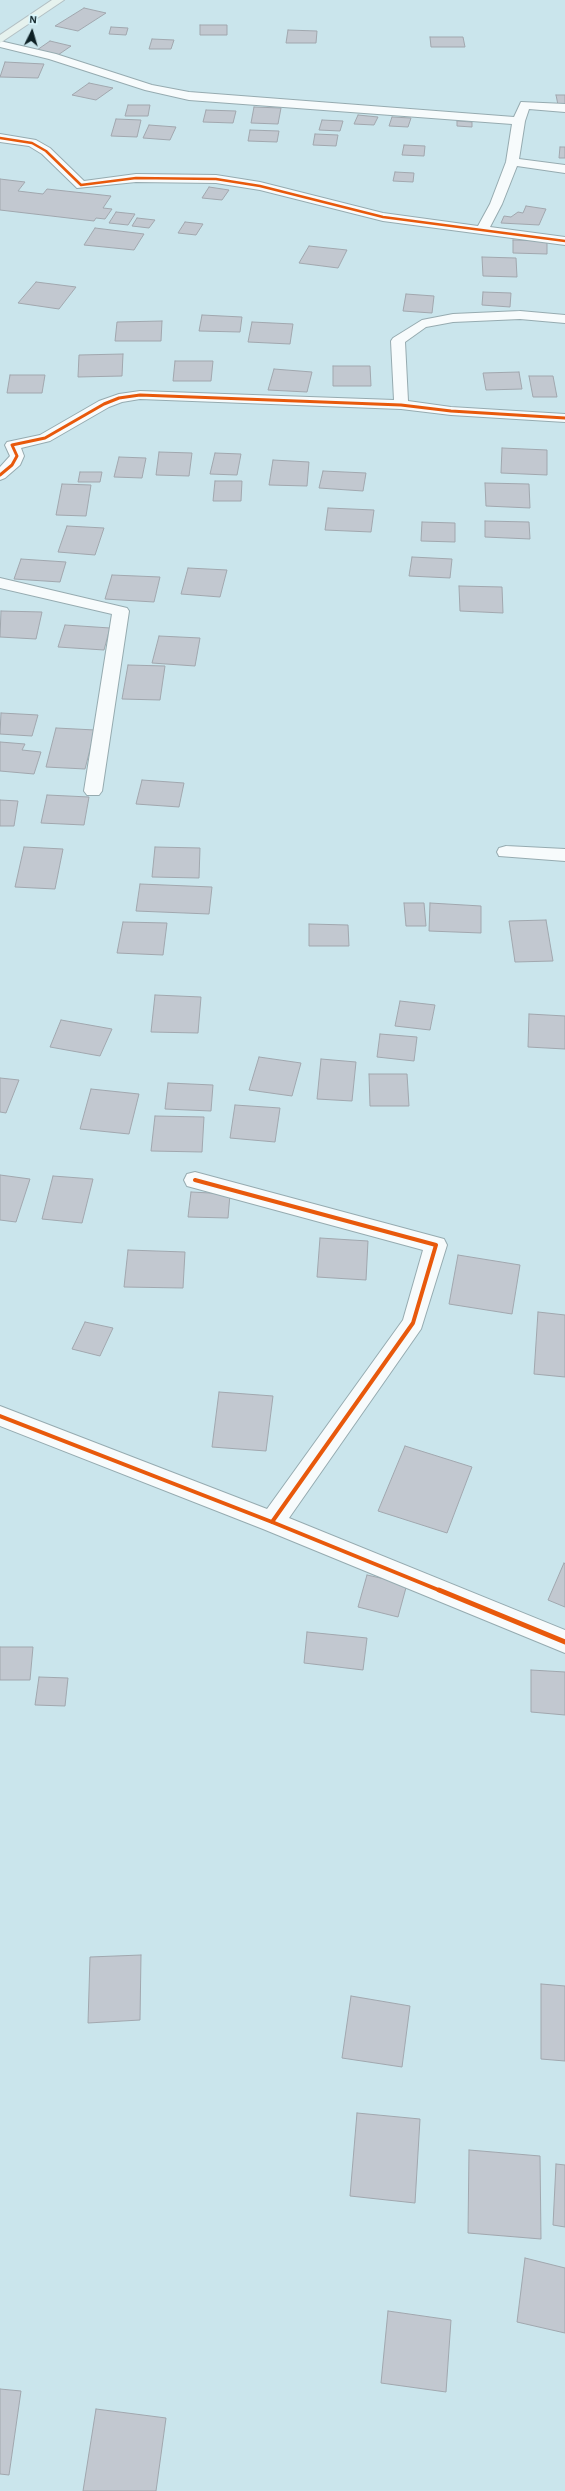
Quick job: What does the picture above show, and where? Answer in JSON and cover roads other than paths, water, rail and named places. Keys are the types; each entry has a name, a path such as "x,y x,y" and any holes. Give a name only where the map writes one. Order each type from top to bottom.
{"main road":[{"path":"0,40 59,0"}],"street":[{"path":"0,44 52,56 149,88 189,96 518,121"},
{"path":"482,230 496,204 512,162 518,121 526,105 565,108"},
{"path":"0,138 32,144 46,151 81,185 136,178 216,179 260,186 383,217 565,242"},
{"path":"512,162 565,169"},
{"path":"401,405 398,341 422,324 453,318 520,315 565,319"},
{"path":"4,444 45,438 104,404 119,398 140,396 401,405 451,411 565,418"},
{"path":"0,474 12,464 17,456 4,444"},
{"path":"0,583 121,611 93,791"},
{"path":"506,852 565,855"},
{"path":"195,1180 436,1246 413,1323 272,1522"},
{"path":"0,1416 272,1522 565,1642"}]}
